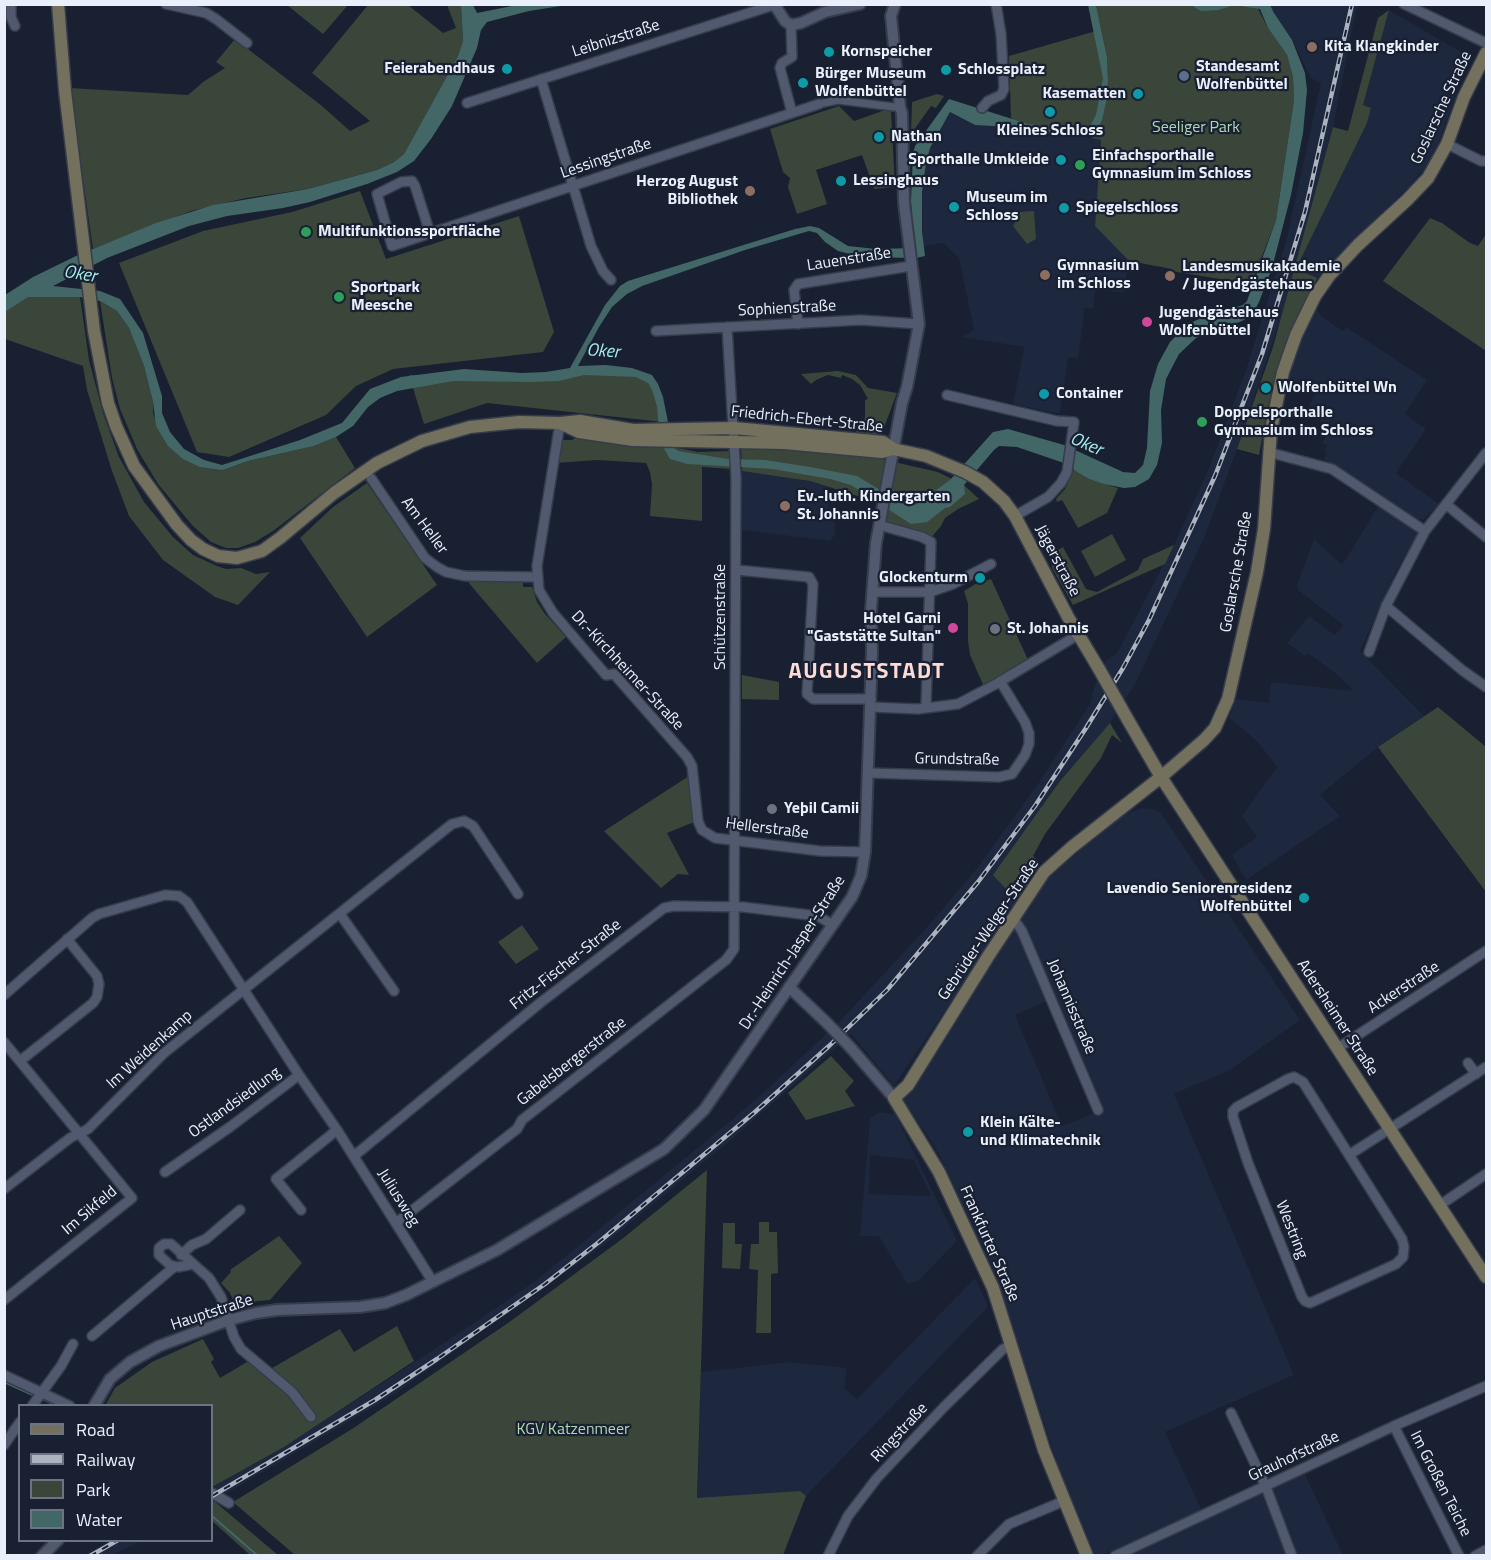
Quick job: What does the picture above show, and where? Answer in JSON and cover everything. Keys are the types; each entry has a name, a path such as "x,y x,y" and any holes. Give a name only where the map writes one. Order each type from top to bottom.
{"main road":[{"name":"Friedrich-Ebert-Straße","path":"58,4 65,91 94,332 108,403 134,466 164,508 191,540 209,552 226,557 246,556 268,547 334,493 392,454 422,441 470,427 519,422 560,423 579,432 618,438 735,434 882,452 893,449"},
{"name":"Goslarsche Straße","path":"1161,777 1215,728 1228,699 1260,556 1264,529 1268,452 1277,400 1288,356 1304,316 1317,292 1358,245 1428,178 1448,144 1464,97 1486,53"},
{"name":"Jägerstraße","path":"893,449 926,456 976,477 994,491 1015,516 1077,632 1161,777"},
{"name":"Gebrüder-Welger-Straße","path":"894,1098 908,1085 1039,878 1050,866 1161,777"},
{"name":"Adersheimer Straße","path":"1161,777 1486,1277"},
{"name":"Frankfurter Straße","path":"894,1098 939,1172 993,1288 1044,1450 1087,1556"}],"street":[{"path":"11,4 11,17 15,26"},
{"path":"165,4 206,13 247,43"},
{"path":"774,5 785,21 792,25 825,12 860,4"},
{"path":"982,108 988,101 1001,95 1004,89 1001,34 996,4"},
{"path":"1404,4 1486,43"},
{"name":"Leibnizstraße","path":"467,103 774,5"},
{"path":"819,105 838,100 898,110 900,90 890,5"},
{"path":"792,25 792,57 782,63 780,68 792,114"},
{"path":"541,80 596,259 603,272 611,280"},
{"name":"Lessingstraße","path":"430,233 416,186 412,181 401,182 376,194 392,246 819,105"},
{"name":"Dr.-Heinrich-Jasper-Straße","path":"434,1282 473,1263 548,1220 674,1141 704,1110 833,925 857,885 865,852 871,703 870,620 879,525 919,324 910,263 898,110"},
{"path":"1448,144 1481,161 1486,161"},
{"name":"Lauenstraße","path":"798,324 794,290 798,284 910,263"},
{"name":"Sophienstraße","path":"656,331 861,320 919,324"},
{"name":"Schützenstraße","path":"727,327 736,456 734,907"},
{"path":"947,395 1074,423 1066,472 1054,491 1015,516"},
{"name":"Dr.-Kirchheimer-Straße","path":"560,423 538,555 537,578 543,600 606,675 614,674 690,761"},
{"path":"1268,452 1332,469 1425,531"},
{"path":"1369,652 1386,606 1425,531 1486,453"},
{"name":"Am Heller","path":"371,478 425,558 437,567 446,572 465,576 537,578"},
{"path":"1447,505 1486,537"},
{"path":"879,525 928,540 932,545 926,708"},
{"path":"873,592 930,592 953,584 991,564"},
{"path":"737,570 796,575 812,579 807,694 813,699 926,708 958,704 1071,639 1077,632"},
{"path":"1386,606 1462,670 1486,687"},
{"name":"Grundstraße","path":"869,773 999,777 1012,774 1025,755 1029,744 1029,733 1025,722 1000,681"},
{"name":"Hellerstraße","path":"690,761 699,821 702,830 715,838 820,850 865,852"},
{"name":"Im Weidenkamp","path":"4,1189 70,1138 88,1129 164,1053 452,824 464,821 473,826 518,894"},
{"name":"Ostlandsiedlung","path":"67,939 99,914 165,895 179,896 187,902 299,1075 230,1128 165,1172"},
{"name":"Fritz-Fischer-Straße","path":"354,1156 540,1003 664,908 734,907 818,916 833,925"},
{"name":"Gabelsbergerstraße","path":"396,1223 517,1129 522,1120 726,960 734,949 734,907"},
{"path":"340,914 394,991"},
{"name":"Johannisstraße","path":"1013,918 1022,931 1098,1110"},
{"path":"4,995 67,939 97,976 99,984 97,997 93,1003 20,1061"},
{"name":"Ackerstraße","path":"1338,1048 1486,951"},
{"name":"Frankfurter Straße","path":"789,987 851,1048 894,1098"},
{"path":"4,1042 78,1133"},
{"path":"1468,1063 1476,1074"},
{"path":"1349,1155 1486,1067"},
{"name":"Juliusweg","path":"299,1075 354,1156 434,1282"},
{"name":"Westring","path":"1299,1078 1304,1082 1349,1155 1402,1239 1403,1257 1396,1264 1314,1302 1307,1302 1302,1297 1248,1163 1234,1122 1233,1111 1288,1079 1299,1078"},
{"path":"301,1210 276,1179 337,1130"},
{"name":"Im Sikfeld","path":"4,1300 132,1198 78,1133"},
{"path":"1440,1205 1486,1174"},
{"path":"181,1255 192,1245 206,1239 240,1210"},
{"path":"174,1267 167,1264 159,1255 159,1248 164,1244 169,1244 209,1278 216,1288 234,1337 241,1349 292,1392 311,1417"},
{"path":"92,1336 174,1267 193,1264"},
{"name":"Hauptstraße","path":"95,1404 110,1379 130,1362 159,1346 229,1320 264,1311 373,1306 396,1300 434,1282"},
{"path":"34,1404 73,1344"},
{"name":"Ringstraße","path":"828,1556 848,1516 877,1478 944,1407 1003,1349 1011,1346"},
{"path":"4,1376 66,1404"},
{"name":"Grauhofstraße","path":"1115,1556 1394,1426 1486,1386"},
{"path":"1231,1413 1266,1487 1292,1556"},
{"path":"4,1445 12,1426"},
{"name":"Im Großen Teiche","path":"1394,1426 1459,1556"},
{"path":"213,1494 229,1503"},
{"path":"978,1556 1009,1524 1064,1501"},
{"path":"42,1556 56,1542"},
{"name":"Im Großen Teiche","path":"1475,1556 1486,1550"}],"shaded area":[{"path":"1270,5 1359,5 1355,15 1333,127 1286,302 1237,449 1205,536 1135,684 1110,723 1060,781 994,875 1016,900 983,954 894,1086 851,1034 732,1139 605,1244 387,1399 213,1501 213,1486 284,1447 538,1279 752,1103 840,1021 930,924 977,868 1038,784 1090,704 1106,660 1117,653 1174,545 1209,468 1246,370 1286,241 1321,83 1311,78 1292,40"},
{"path":"1389,10 1471,58 1433,158 1412,183 1317,278 1296,269 1367,123 1371,108 1363,105"},
{"name":"Gymnasium im Schloss","path":"950,112 975,125 1024,126 1101,140 1095,226 1129,261 1123,293 1096,289 1093,309 1085,308 1078,358 1068,357 1060,414 1013,404 1024,347 962,337 974,330 959,258 943,243 923,246 922,192 926,163 930,148"},
{"path":"1316,307 1320,315 1343,331 1346,327 1427,380 1405,414 1426,429 1396,473 1439,504 1424,519 1414,519 1324,459 1327,452 1324,450 1327,446 1322,443 1326,437 1323,435 1328,427 1306,411 1317,391 1286,379 1298,343"},
{"name":"Ev.-luth. Kindergarten St. Johannis","path":"742,471 777,474 828,486 828,510 834,510 835,535 830,541 742,530"},
{"path":"1379,505 1420,532 1397,569 1360,651 1424,716 1378,747 1320,795 1340,816 1246,880 1232,855 1257,837 1242,816 1277,767 1258,742 1229,718 1236,699 1269,703 1271,682 1354,691 1308,653 1305,656 1287,643 1309,616 1335,635 1343,625 1298,590 1297,585 1314,539 1342,565"},
{"path":"1140,808 1153,809 1161,813 1300,1020 1230,1070 1174,1094 1294,1375 1165,1432 1202,1511 1103,1555 1095,1555 1063,1481 997,1278 943,1162 903,1099 1042,885 1056,870 1124,815","holes":["1047,1001 1094,1113 1062,1126 1015,1015"]},
{"path":"880,1112 895,1114 957,1241 918,1281 907,1284 879,1236 860,1236 870,1118","holes":["870,1155 914,1160 931,1196 869,1194"]},
{"path":"975,1278 988,1306 806,1496 783,1555 696,1556 701,1372 789,1362 847,1368 844,1388 857,1399"},
{"path":"1303,1470 1343,1555 1125,1556"},
{"path":"109,1542 138,1542 112,1555 83,1555"}],"green space":[{"path":"287,5 348,5 323,34"},
{"path":"368,5 408,5 443,33 456,28 447,5 461,5 463,41 458,56 404,154 377,170 308,189 246,198 191,211 93,249 70,88 188,95 225,68 216,62 235,39 322,106 350,131 370,121 312,73"},
{"name":"Seeliger Park","path":"1096,5 1256,5 1268,28 1287,55 1293,77 1294,100 1276,220 1249,290 1226,280 1129,261 1095,226 1101,140 1091,138 1091,134 1098,129 1108,80 1107,57"},
{"path":"1389,10 1363,105 1371,108 1367,123 1296,269 1317,278 1283,351 1267,411 1259,455 1237,449 1273,347 1333,127 1348,131 1378,18"},
{"path":"1096,31 1104,70 1099,114 1089,131 1024,126 1011,118 1009,56"},
{"path":"937,94 944,96 936,108 931,106 911,134 912,102"},
{"path":"839,106 854,121 888,109 891,111 895,187 874,189 862,155 816,170 827,204 797,214 788,187 790,178 783,172 770,129"},
{"name":"Sportpark Meesche","path":"360,191 386,259 519,216 554,332 543,352 393,369 356,386 326,415 229,457 197,452 119,263 203,231 292,212"},
{"path":"1034,211 1036,239 1027,244 1013,226 1020,212"},
{"path":"1430,218 1478,246 1486,234 1486,351 1383,281"},
{"path":"27,297 80,297 89,360 103,413 119,457 144,502 173,537 193,555 217,566 226,569 241,568 256,574 270,572 238,605 215,597 163,560 129,516 112,471 87,390 83,366 5,339 5,312"},
{"path":"100,301 117,311 129,328 144,366 153,402 153,414 168,445 223,470 248,461 314,446 336,437 355,468 273,531 255,542 238,548 226,548 211,542 192,525 158,484 137,449 120,409 112,378"},
{"path":"571,370 647,377 656,389 663,422 487,403 424,424 409,375 547,375"},
{"path":"838,371 856,375 868,388 897,393 883,430 878,434 856,432 865,418 865,400 868,399 860,385 842,375 841,378 828,375 811,384 801,374"},
{"path":"578,436 633,446 673,447 698,452 729,451 731,469 702,467 702,521 650,516 652,484 646,463 597,460 555,463 558,440 572,440"},
{"path":"741,446 855,453 938,472 964,485 979,499 945,518 929,540 884,526 888,510 861,497 810,481 742,471"},
{"path":"1074,469 1089,479 1118,488 1107,513 1078,528 1062,500 1057,502 1056,499 1065,489"},
{"path":"367,483 437,585 367,637 300,538 333,507"},
{"path":"1112,534 1126,560 1095,577 1081,551"},
{"path":"1174,545 1165,564 1073,605 1052,568 1053,553 1063,547 1086,589 1097,592 1138,570 1143,559"},
{"path":"991,579 1029,662 985,689 970,655 968,604 964,591 977,583"},
{"path":"523,581 523,587 532,587 537,602 545,614 566,637 537,663 468,582"},
{"path":"742,675 779,682 779,700 742,699"},
{"path":"1438,707 1486,747 1486,892 1378,747"},
{"path":"1110,723 1122,743 1112,735 1101,758 1045,834 1033,856 1040,863 1016,900 993,875 1060,781"},
{"path":"689,776 694,822 667,833 689,875 678,874 661,888 604,831"},
{"path":"522,925 539,949 516,964 498,942"},
{"path":"831,1056 854,1081 845,1091 855,1106 806,1120 788,1093"},
{"name":"KGV Katzenmeer","path":"707,1170 697,1498 800,1491 806,1496 783,1555 295,1555 233,1502 352,1429 508,1323 622,1239"},
{"path":"759,1222 769,1222 769,1232 777,1232 778,1273 771,1274 771,1333 756,1333 758,1270 749,1269 751,1244 759,1244"},
{"path":"723,1223 735,1223 735,1244 742,1244 740,1269 722,1268"},
{"path":"279,1236 302,1263 270,1300 257,1301 237,1308 230,1293 221,1283 231,1272 230,1270"},
{"path":"397,1326 414,1361 284,1447 213,1486 213,1404 106,1404 115,1388 152,1362 203,1339 214,1359 211,1362 220,1378 252,1359 267,1371 340,1329 354,1352"},
{"path":"213,1502 278,1555 250,1555 213,1522"}],"water":[{"path":"461,5 473,5 477,13 517,5 567,5 529,11 487,22 481,30 477,48 452,106 414,161 397,172 310,202 227,216 189,226 107,258 53,286 100,291 120,299 143,333 162,396 162,413 170,432 184,449 204,460 222,465 300,440 342,423 370,389 401,377 464,369 522,373 570,368 605,305 620,286 628,281 795,229 810,226 819,228 848,246 876,249 914,248 911,201 913,154 915,146 949,99 1028,124 1076,129 1090,126 1096,115 1103,78 1088,5 1096,5 1107,57 1107,98 1098,129 1091,134 1081,135 1043,133 1011,127 975,125 950,112 930,148 926,163 922,192 922,231 925,256 916,258 854,255 838,251 817,233 809,231 745,250 642,286 627,294 612,307 578,366 606,365 632,368 652,375 663,397 673,447 678,451 728,459 765,460 857,476 908,507 917,504 950,480 993,432 1008,429 1064,445 1123,472 1135,473 1143,465 1147,448 1150,391 1158,364 1170,342 1188,324 1208,315 1243,305 1247,301 1276,220 1294,100 1293,77 1287,55 1268,28 1260,9 1234,5 1270,5 1292,40 1305,73 1307,90 1303,133 1291,195 1272,268 1252,315 1196,338 1179,354 1166,379 1161,410 1162,443 1157,465 1149,479 1135,487 1124,488 1104,484 1089,479 1061,462 1017,447 999,446 964,485 965,494 927,522 911,524 851,485 830,479 773,469 687,464 670,459 660,441 657,406 652,390 648,383 636,377 584,375 559,381 453,381 397,391 380,398 368,407 353,426 336,437 314,446 248,461 223,470 200,467 183,459 168,446 156,426 144,366 129,328 117,311 100,301 80,297 28,297 5,312 5,295 33,277 76,256 156,223 213,205 308,189 377,170 394,162 404,154 458,56 463,41"},
{"path":"1191,5 1234,5 1218,10 1201,11"}],"waterway":[{"path":"4,1382 35,1396"},
{"path":"41,1398 53,1404"},
{"path":"213,1517 258,1556"}],"railway":[{"path":"213,1495 375,1400 545,1284 599,1242 755,1112 829,1046 887,990 978,882 1035,806 1123,668 1149,620 1215,476 1262,354 1305,212 1352,4"},
{"path":"90,1556 114,1542"}],"place":[{"name":"Kita Klangkinder","path":"1312,47"},
{"name":"Kornspeicher","path":"829,52"},
{"name":"Feierabendhaus","path":"507,69"},
{"name":"Schlossplatz","path":"946,70"},
{"name":"Standesamt Wolfenbüttel","path":"1184,76"},
{"name":"Bürger Museum Wolfenbüttel","path":"803,83"},
{"name":"Kasematten","path":"1138,94"},
{"name":"Kleines Schloss","path":"1050,112"},
{"name":"Nathan","path":"879,137"},
{"name":"Sporthalle Umkleide","path":"1061,160"},
{"name":"Einfachsporthalle Gymnasium im Schloss","path":"1080,165"},
{"name":"Lessinghaus","path":"841,181"},
{"name":"Herzog August Bibliothek","path":"750,191"},
{"name":"Museum im Schloss","path":"954,207"},
{"name":"Spiegelschloss","path":"1064,208"},
{"name":"Multifunktionssportfläche","path":"306,232"},
{"name":"Gymnasium im Schloss","path":"1045,275"},
{"name":"Landesmusikakademie / Jugendgästehaus","path":"1170,276"},
{"name":"Sportpark Meesche","path":"339,297"},
{"name":"Jugendgästehaus Wolfenbüttel","path":"1147,322"},
{"name":"Wolfenbüttel Wn","path":"1266,388"},
{"name":"Container","path":"1044,394"},
{"name":"Doppelsporthalle Gymnasium im Schloss","path":"1202,422"},
{"name":"Ev.-luth. Kindergarten St. Johannis","path":"785,506"},
{"name":"Glockenturm","path":"980,578"},
{"name":"Hotel Garni \"Gaststätte Sultan\"","path":"953,628"},
{"name":"St. Johannis","path":"995,629"},
{"name":"Yeþil Camii","path":"772,809"},
{"name":"Lavendio Seniorenresidenz Wolfenbüttel","path":"1304,898"},
{"name":"Klein Kälte- und Klimatechnik","path":"968,1132"}],"district":[{"name":"AUGUSTSTADT","path":"867,673"}],"water label":[{"name":"Oker","path":"80,275"},
{"name":"Oker","path":"603,352"},
{"name":"Oker","path":"1086,445"}]}
